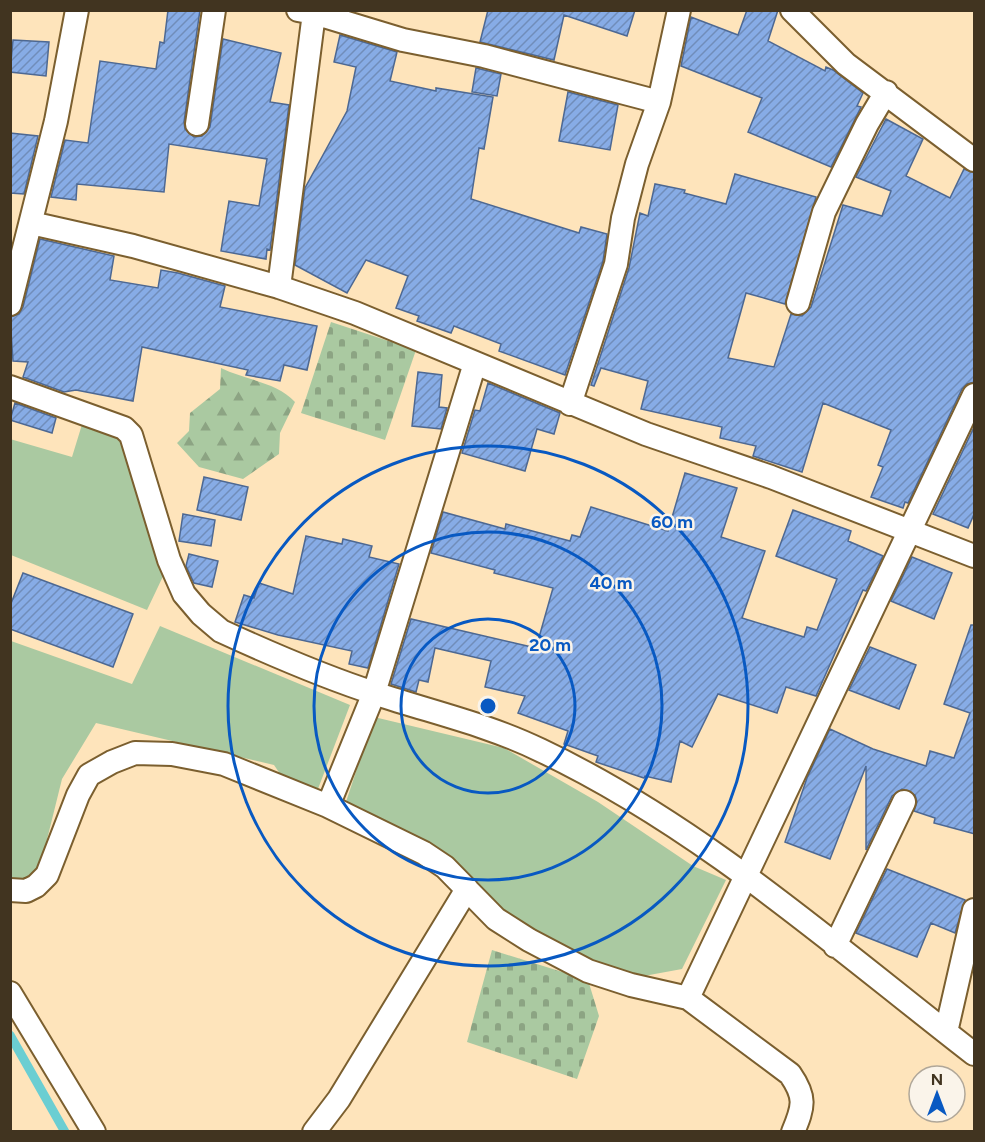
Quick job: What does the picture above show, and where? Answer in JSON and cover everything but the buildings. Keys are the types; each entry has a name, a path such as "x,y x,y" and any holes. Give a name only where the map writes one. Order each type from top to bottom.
{"street":[{"path":"10,304 56,121 77,10"},
{"path":"197,124 214,10"},
{"path":"570,404 616,264 626,207 659,102 679,10"},
{"path":"792,10 846,64 975,160"},
{"path":"279,287 309,11 403,40 484,56 659,102"},
{"path":"798,303 824,212 867,124 886,92"},
{"path":"31,223 132,246 279,287 355,313 646,434 771,477 910,533 975,556"},
{"path":"328,806 374,693 475,363"},
{"path":"10,387 124,428 131,435 169,560 184,594 201,614 221,631 374,693 500,733 539,749 595,777 660,817 745,876 975,1054"},
{"path":"688,998 975,395"},
{"path":"10,890 26,891 36,886 47,875 78,795 89,775 112,762 135,753 172,754 224,764 328,806 424,853 445,867 496,919 529,940 588,971 631,985 688,998 790,1074 801,1090 800,1115 792,1131"},
{"path":"835,946 904,802"},
{"path":"314,1131 339,1099 467,889"},
{"path":"946,1032 975,910"},
{"path":"10,993 94,1131"}],"green space":[{"path":"331,322 416,350 385,440 301,413"},
{"path":"221,368 279,390 295,402 280,433 279,454 243,479 199,467 177,443 189,431 190,413 220,389"},
{"path":"84,418 123,436 166,570 147,610 11,555 10,439 72,457"},
{"path":"160,626 350,705 313,802 293,793 274,765 96,723 62,779 34,892 11,889 11,641 132,684"},
{"path":"374,717 504,748 598,802 693,866 726,880 682,969 633,978 554,942 343,811"},
{"path":"492,950 588,980 599,1016 577,1079 467,1042"}],"waterway":[{"path":"10,1035 65,1132"}]}
